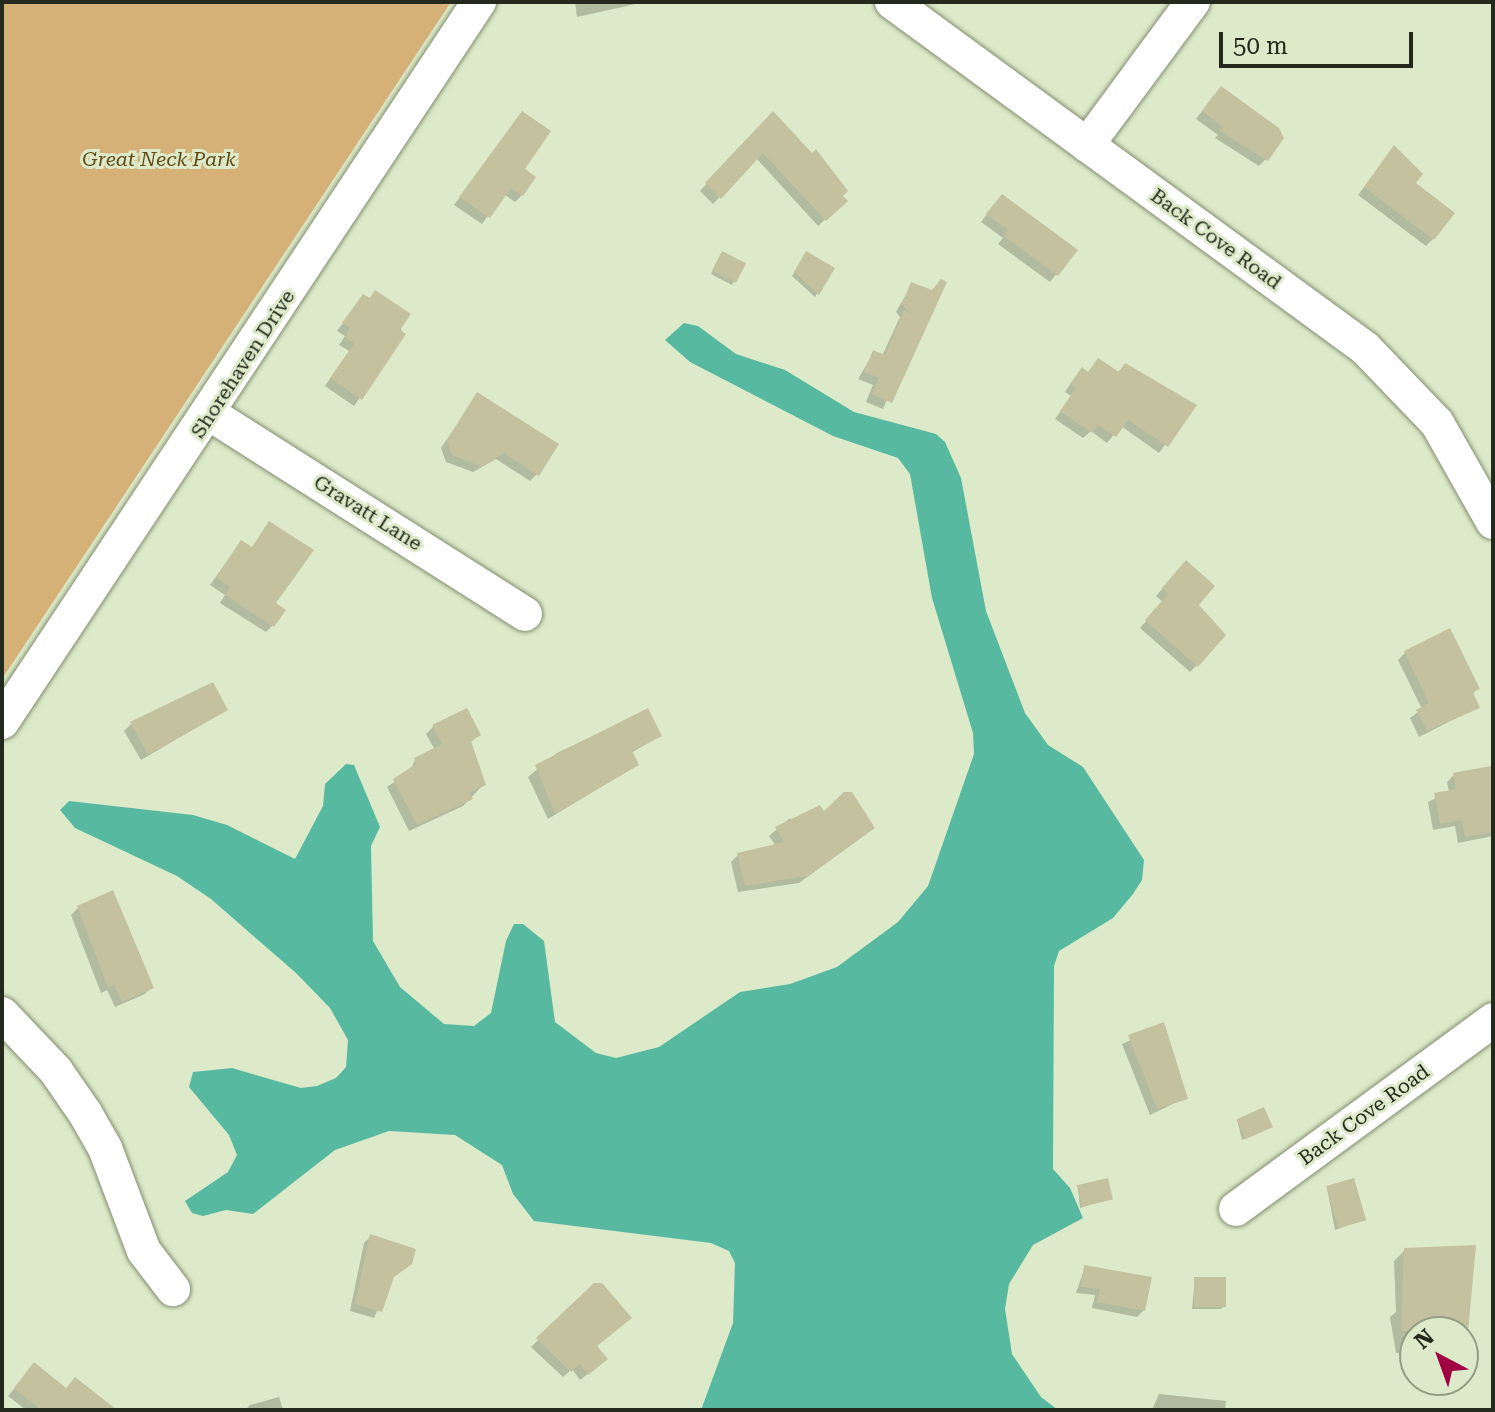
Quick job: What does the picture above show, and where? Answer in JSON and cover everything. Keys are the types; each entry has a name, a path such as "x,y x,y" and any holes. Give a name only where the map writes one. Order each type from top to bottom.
{"street":[{"name":"Shorehaven Drive","path":"2,722 210,414 479,2"},
{"name":"Back Cove Road","path":"892,2 1365,348 1437,423 1493,522"},
{"path":"1087,145 1193,2"},
{"name":"Gravatt Lane","path":"210,414 525,614"},
{"path":"2,1014 56,1071 85,1113 111,1161 144,1251 173,1289"},
{"name":"Back Cove Road","path":"1236,1209 1493,1020"}],"green space":[{"name":"Great Neck Park","path":"2,2 451,2 2,679"}],"water":[{"path":"684,323 698,326 736,354 785,370 854,412 936,434 945,442 961,478 986,611 1025,713 1048,745 1083,767 1144,860 1142,880 1113,918 1059,951 1054,966 1053,1169 1070,1188 1083,1218 1033,1245 1009,1284 1005,1309 1012,1354 1041,1397 1058,1410 701,1410 733,1323 735,1263 729,1251 711,1243 534,1221 513,1194 502,1165 455,1135 389,1131 335,1150 253,1214 226,1210 203,1216 192,1213 185,1201 228,1172 237,1155 229,1135 189,1087 193,1072 232,1068 301,1088 317,1086 336,1078 346,1067 348,1040 330,1008 296,973 211,899 177,876 75,828 60,810 69,801 193,815 227,825 295,859 323,806 325,784 346,764 354,765 380,827 371,846 373,941 400,987 444,1024 474,1026 491,1013 506,941 514,924 523,924 544,941 555,1022 596,1053 616,1058 659,1047 740,992 790,984 837,967 898,922 928,886 974,754 973,733 932,598 910,474 898,458 833,436 690,362 665,340"}],"building":[{"path":"1221,86 1279,128 1284,138 1268,161 1220,131 1223,127 1202,111"},
{"path":"522,111 551,131 525,169 536,177 523,196 511,188 490,218 459,197"},
{"path":"773,111 812,153 816,149 848,191 843,196 848,201 826,221 763,153 721,199 705,183"},
{"path":"1394,145 1423,174 1416,183 1455,213 1434,240 1364,187"},
{"path":"1002,194 1078,250 1058,276 1004,236 1008,230 986,214"},
{"path":"722,251 746,263 736,283 712,271"},
{"path":"806,251 835,268 819,295 794,272"},
{"path":"941,279 947,282 892,403 872,394 879,378 864,372 873,350 885,355 904,310 911,314 902,304 911,282 932,290"},
{"path":"375,290 411,314 400,330 406,334 362,400 330,378 354,344 345,337 350,328 342,323 363,294 370,298"},
{"path":"1098,358 1119,372 1125,363 1197,405 1168,447 1128,420 1116,437 1098,425 1092,433 1060,411 1076,388 1070,384 1082,367 1088,372"},
{"path":"477,392 559,444 539,476 504,453 482,467 452,455 447,440"},
{"path":"269,521 314,550 276,603 286,610 274,627 225,595 230,587 216,577 241,540 252,547"},
{"path":"1186,560 1215,586 1199,605 1226,635 1198,667 1145,620 1168,594 1162,588"},
{"path":"1450,628 1480,689 1473,692 1480,708 1427,731 1416,710 1429,703 1404,651"},
{"path":"213,682 228,710 148,755 130,722"},
{"path":"467,708 481,735 471,741 486,785 469,793 473,799 417,825 393,779 416,764 414,758 442,744 432,725"},
{"path":"648,708 662,736 632,751 639,765 555,814 535,765"},
{"path":"1491,766 1493,832 1465,837 1462,820 1440,824 1434,793 1456,789 1453,773"},
{"path":"844,792 852,792 875,828 808,876 745,886 737,853 784,842 775,827 820,805 824,811"},
{"path":"113,890 154,988 122,1002 114,985 108,988 77,906"},
{"path":"1164,1022 1188,1099 1157,1109 1128,1035"},
{"path":"1264,1107 1273,1127 1246,1139 1237,1119"},
{"path":"1108,1178 1113,1199 1082,1207 1077,1185"},
{"path":"1354,1178 1366,1220 1338,1228 1326,1186"},
{"path":"370,1234 416,1249 412,1264 394,1277 382,1312 355,1304"},
{"path":"1476,1245 1469,1316 1402,1316 1404,1248"},
{"path":"1084,1265 1152,1277 1145,1311 1097,1302 1100,1289 1081,1287"},
{"path":"1194,1277 1226,1277 1226,1307 1194,1307"},
{"path":"594,1283 602,1283 632,1318 597,1346 608,1359 588,1375 580,1364 571,1372 536,1338"},
{"path":"34,1362 66,1388 75,1377 117,1410 41,1410 14,1388"}]}
